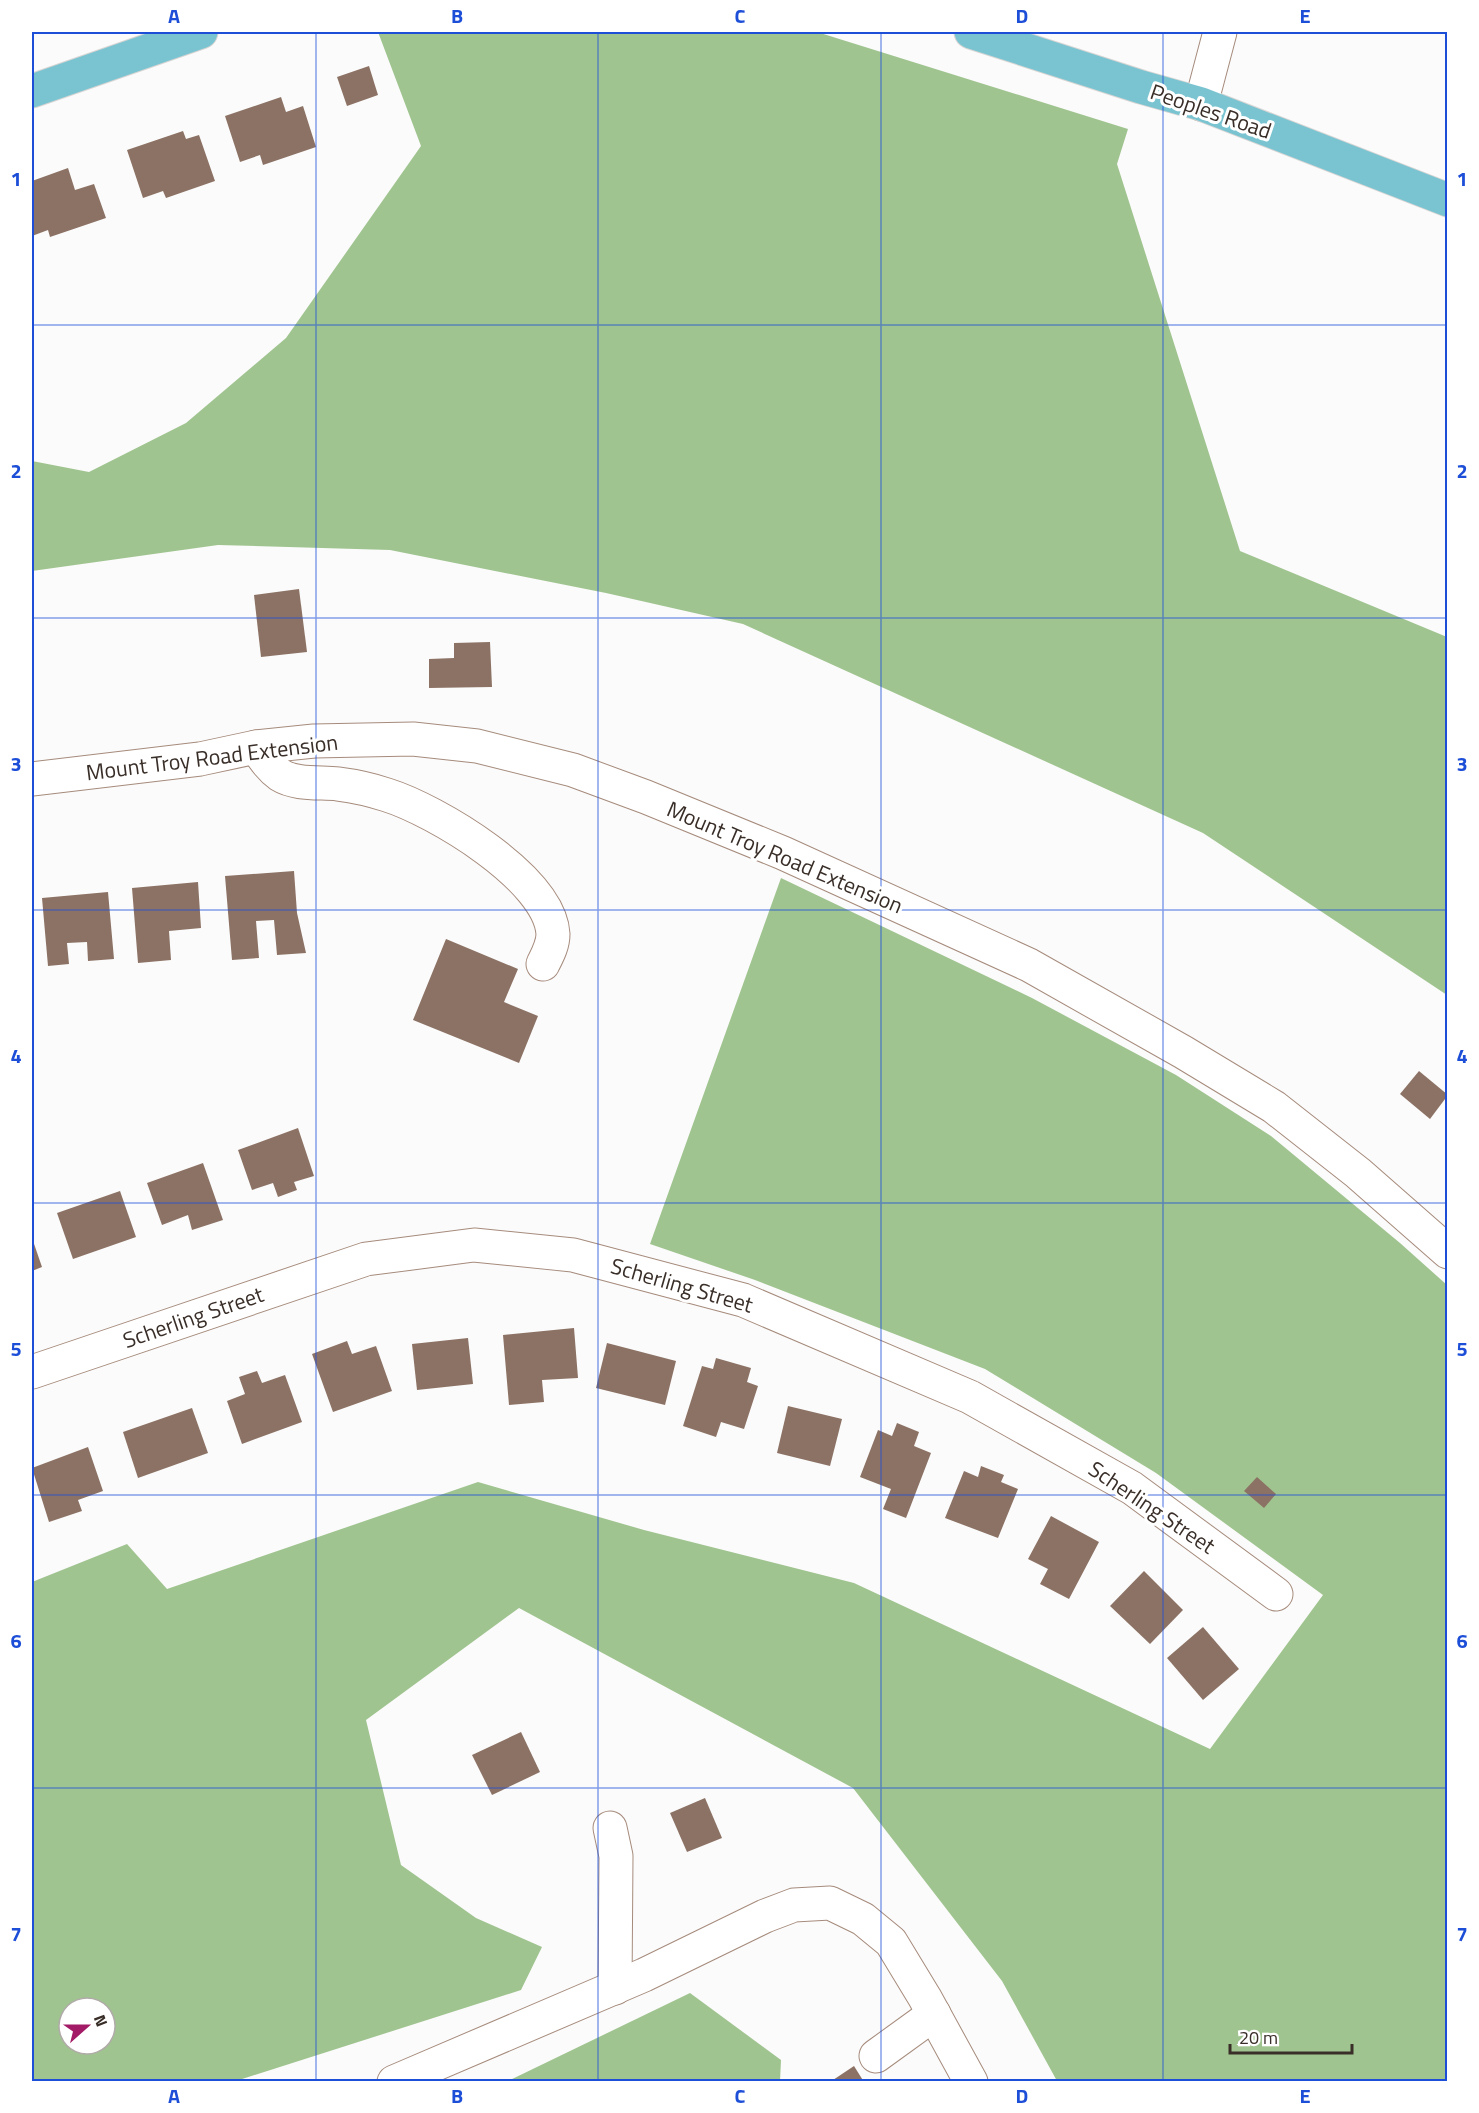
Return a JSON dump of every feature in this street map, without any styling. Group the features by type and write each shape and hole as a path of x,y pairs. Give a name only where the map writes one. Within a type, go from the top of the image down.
{"main road":[{"path":"32,91 201,32"},
{"name":"Peoples Road","path":"971,32 1201,104 1448,200"}],"street":[{"path":"1201,104 1220,32"},
{"name":"Mount Troy Road Extension","path":"32,779 200,759 256,747 314,741 413,739 477,746 573,770 646,797 783,854 1029,966 1183,1052 1274,1107 1358,1173 1448,1252"},
{"path":"256,747 268,764 280,775 293,780 341,784 388,795 439,818 490,850 529,886 546,912 553,931 552,944 543,964"},
{"name":"Scherling Street","path":"32,1372 366,1259 474,1245 573,1255 743,1300 970,1397 1132,1488 1276,1594"},
{"path":"610,1828 615,1856 615,1988"},
{"path":"394,2082 615,1988 765,1916 794,1905 830,1903 863,1919 891,1942 971,2082"},
{"path":"876,2056 934,2014"}],"green space":[{"path":"378,32 817,32 1128,129 1117,164 1240,551 1447,637 1447,995 1203,833 743,624 606,593 390,550 218,545 32,571 32,461 89,472 186,423 286,338 421,146"},
{"path":"781,878 1032,998 1176,1075 1271,1136 1447,1285 1447,2081 1057,2081 1002,1981 853,1788 519,1608 366,1720 401,1865 476,1918 542,1947 521,1990 236,2081 32,2082 32,1582 127,1544 167,1589 478,1482 644,1530 854,1583 1210,1749 1323,1595 1156,1473 985,1369 755,1280 650,1244"},
{"path":"690,1993 781,2060 780,2081 508,2081"}],"building":[{"path":"369,66 378,95 347,106 337,77"},
{"path":"281,97 286,112 303,106 316,147 263,165 260,155 240,162 225,116"},
{"path":"183,131 186,139 199,135 215,181 166,198 163,191 143,198 127,150"},
{"path":"68,168 75,190 94,184 106,218 50,237 48,230 32,236 32,181"},
{"path":"299,589 307,652 261,657 254,595"},
{"path":"490,642 492,687 429,688 429,659 454,658 454,643"},
{"path":"294,871 297,913 306,953 277,955 274,920 256,921 259,958 232,960 225,876"},
{"path":"198,882 201,928 169,931 171,960 138,963 132,888"},
{"path":"108,892 114,959 88,961 87,942 67,943 69,964 48,966 42,898"},
{"path":"446,939 518,969 504,1002 538,1016 519,1063 413,1020"},
{"path":"1419,1071 1448,1095 1430,1119 1400,1094"},
{"path":"298,1128 314,1176 294,1182 297,1190 278,1197 273,1183 252,1190 238,1150"},
{"path":"203,1163 223,1220 192,1230 188,1215 162,1225 147,1183"},
{"path":"120,1191 136,1237 73,1259 57,1213"},
{"path":"32,1238 42,1267 32,1271"},
{"path":"574,1328 578,1378 542,1380 544,1402 509,1405 503,1335"},
{"path":"468,1338 473,1384 417,1390 412,1344"},
{"path":"347,1341 352,1354 376,1346 392,1391 333,1412 312,1354"},
{"path":"607,1343 676,1361 665,1405 596,1388"},
{"path":"716,1358 751,1368 747,1382 758,1386 744,1429 721,1422 716,1437 683,1426 702,1366 713,1369"},
{"path":"257,1371 262,1383 285,1375 302,1422 242,1444 227,1401 245,1394 239,1377"},
{"path":"788,1406 842,1419 830,1466 777,1453"},
{"path":"192,1408 208,1453 138,1478 123,1432"},
{"path":"897,1423 919,1432 914,1446 931,1453 906,1518 883,1509 891,1489 860,1477 878,1430 892,1436"},
{"path":"88,1447 103,1491 78,1500 82,1511 49,1522 32,1468"},
{"path":"981,1466 1004,1475 1001,1482 1018,1489 998,1538 945,1518 964,1471 978,1477"},
{"path":"1257,1477 1276,1494 1264,1508 1244,1491"},
{"path":"1051,1516 1099,1542 1069,1599 1040,1584 1048,1569 1028,1559"},
{"path":"1144,1571 1183,1610 1150,1644 1110,1606"},
{"path":"1203,1627 1239,1669 1203,1700 1167,1658"},
{"path":"521,1732 540,1772 492,1795 472,1755"},
{"path":"705,1798 722,1838 687,1852 670,1813"},
{"path":"854,2066 864,2082 830,2082"}]}
